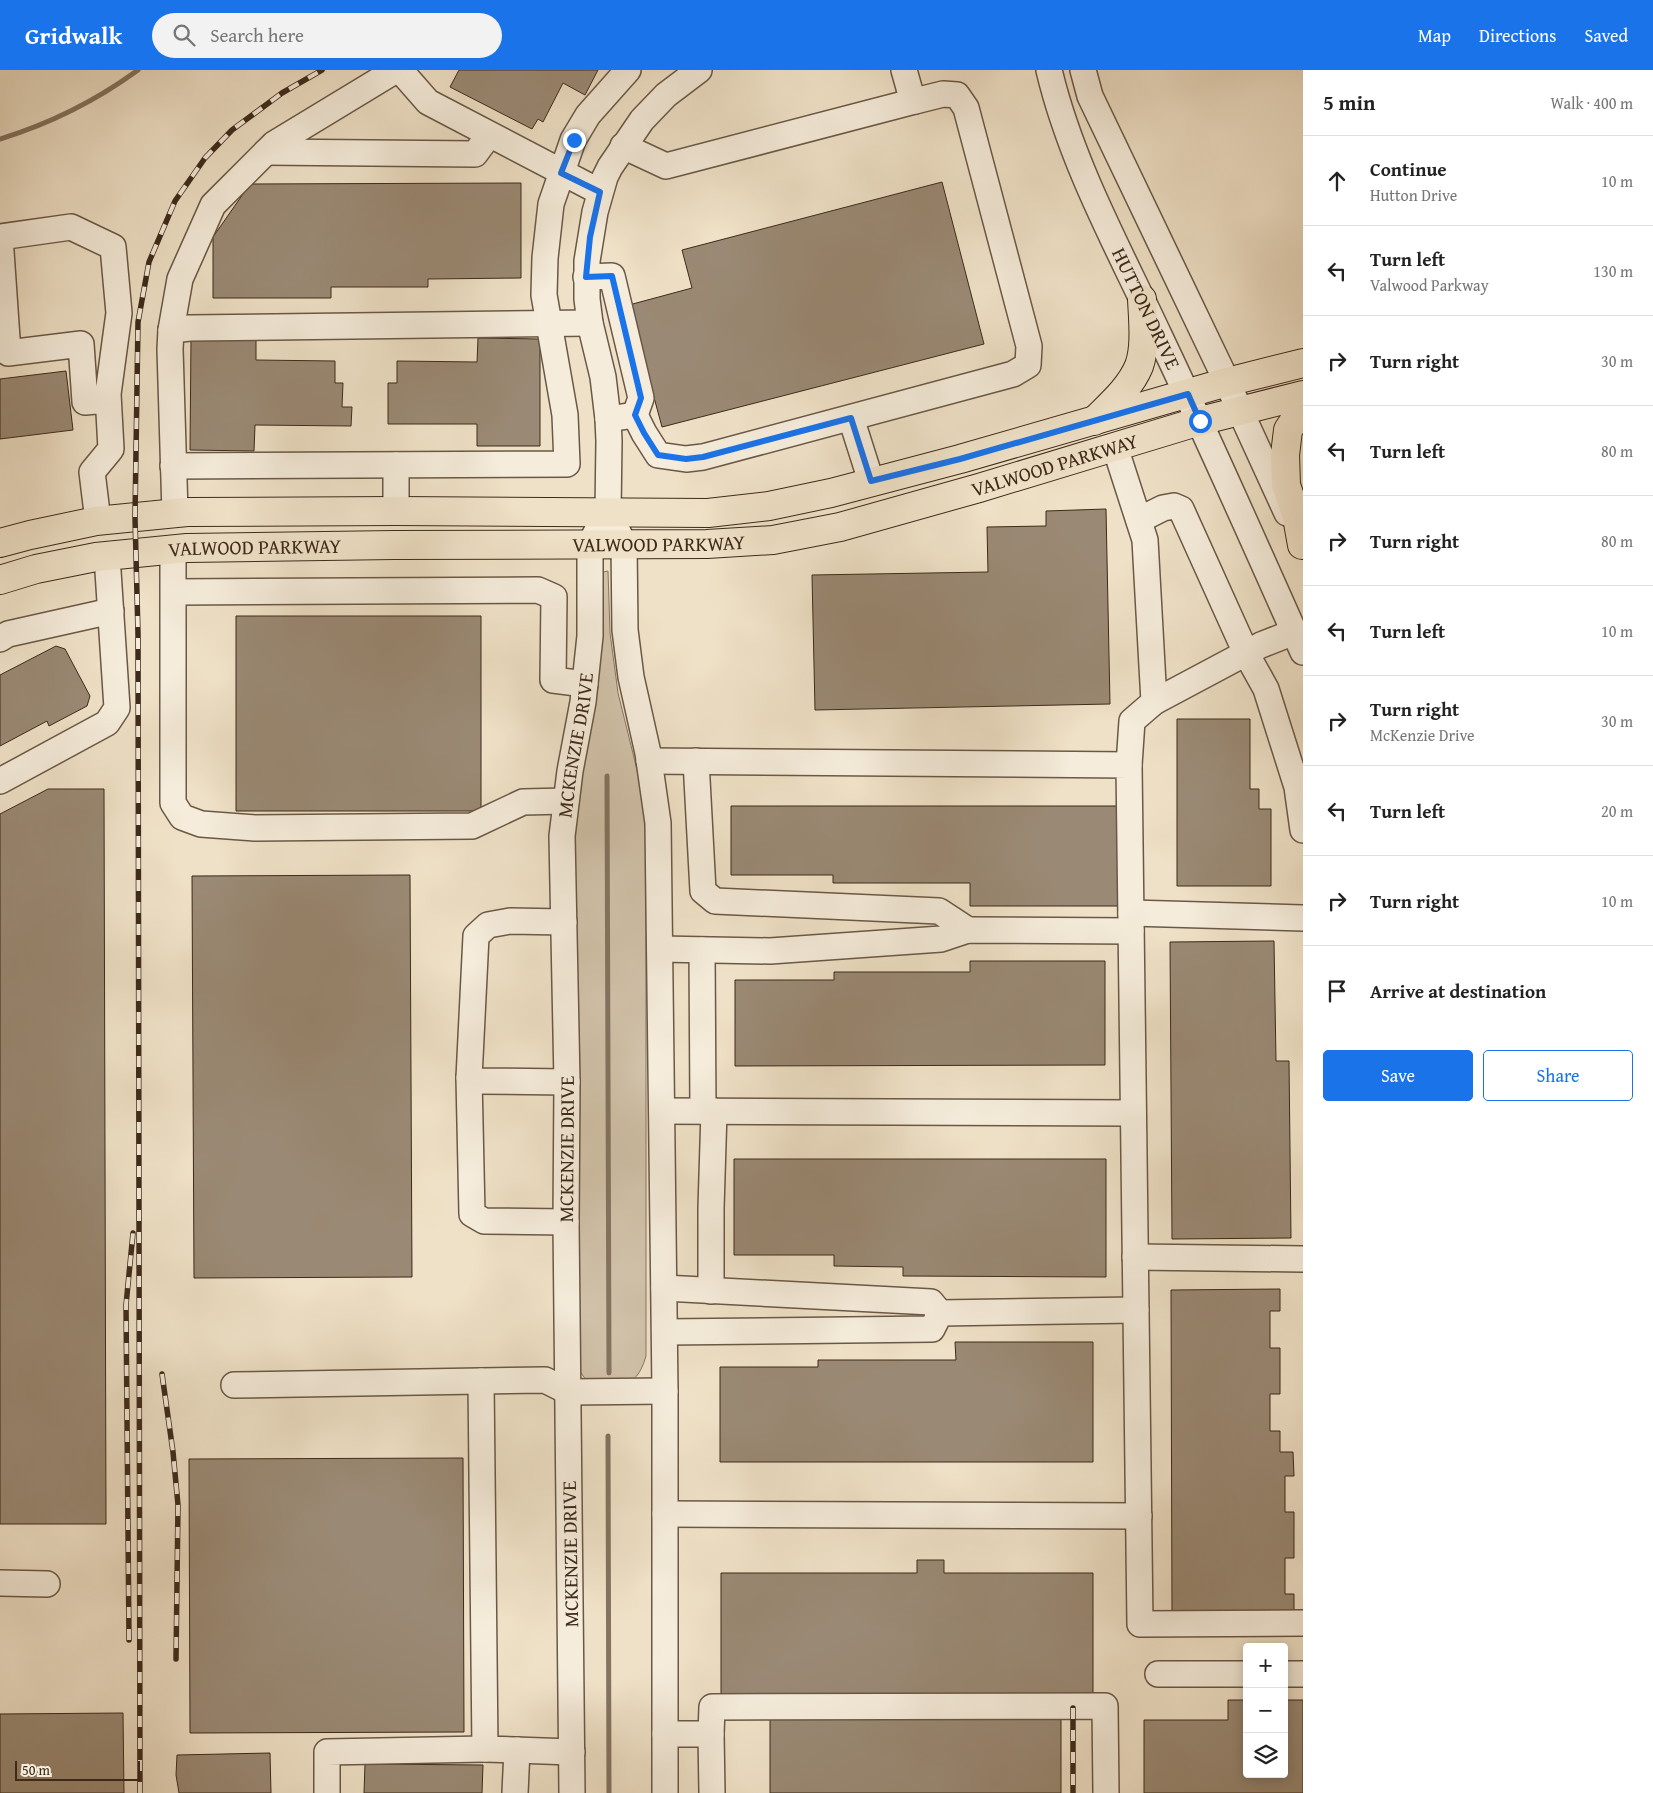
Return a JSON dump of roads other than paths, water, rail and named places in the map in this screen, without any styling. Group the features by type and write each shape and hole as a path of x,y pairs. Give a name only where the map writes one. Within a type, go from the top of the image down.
{"main road":[{"path":"1094,422 1122,392 1139,366 1144,335 1142,299"},
{"name":"VALWOOD PARKWAY","path":"0,543 98,521 175,513 396,511 708,513 761,507 831,493 960,459 1094,422 1227,382 1303,363"},
{"name":"VALWOOD PARKWAY","path":"0,580 36,569 107,556 187,548 394,544 707,544 783,538 840,527 979,488 1200,421 1303,396"},
{"path":"1303,407 1288,430 1285,455 1286,485 1297,517 1303,546"}],"street":[{"path":"175,513 171,330 180,279 213,204 274,144 396,70"},
{"path":"400,70 428,102 600,192"},
{"path":"174,466 567,464 565,415 544,295 545,258 551,204 574,140 588,115 628,70"},
{"name":"MCKENZIE DRIVE","path":"665,1793 665,1332 658,823 649,761 631,677 624,630 624,544 608,512 608,419 603,377 586,299 586,277 590,237 600,192 610,167 642,120 666,95 699,70"},
{"path":"904,70 914,101"},
{"name":"HUTTON DRIVE","path":"1049,70 1056,102 1090,190 1188,394 1299,642"},
{"name":"HUTTON DRIVE","path":"1083,70 1090,96 1303,546"},
{"path":"586,277 612,276 641,398 635,415 658,455 686,459 703,457 1013,374 1028,365 1029,346 966,108 957,95 943,94 914,101 666,166 623,146"},
{"path":"266,152 475,154 489,135"},
{"path":"98,521 92,472 110,450 108,400 119,313 113,247 71,227 0,237 8,353 81,344 85,402 108,400"},
{"path":"171,330 190,328 590,323"},
{"path":"608,419 635,415"},
{"path":"851,418 871,481"},
{"path":"1115,447 1145,540 1154,702"},
{"path":"396,465 396,511"},
{"path":"1139,520 1163,508 1174,506 1181,509 1246,653 1266,689 1297,787 1303,830"},
{"name":"MCKENZIE DRIVE","path":"572,1793 566,1222 567,1082 562,836 570,771 583,702 590,636 590,544 608,512"},
{"path":"174,550 173,803 182,817 201,824 255,828 472,826 523,802 566,801"},
{"path":"0,781 107,723 117,708 107,556"},
{"path":"174,592 538,590 554,597 552,680 585,684"},
{"path":"0,639 8,634 111,611"},
{"path":"1299,642 1246,653 1154,702 1132,721 1128,765 1140,1624 1303,1623"},
{"path":"649,761 1128,765"},
{"path":"696,761 703,891 715,901 939,911 968,930"},
{"path":"660,949 770,951 941,939 968,930 1131,922 1303,918"},
{"path":"564,922 510,921 488,925 476,936 469,1078 472,1214 484,1221 566,1222"},
{"path":"702,950 712,1291"},
{"path":"469,1078 479,1080 567,1082"},
{"path":"662,1111 1133,1113"},
{"path":"1135,1257 1303,1259"},
{"path":"664,1288 931,1302 940,1313"},
{"path":"940,1313 1136,1310"},
{"path":"665,1332 932,1329 940,1313"},
{"path":"234,1385 545,1380 569,1392 665,1391"},
{"path":"481,1381 485,1749"},
{"path":"665,1514 1139,1516"},
{"path":"0,1583 47,1584"},
{"path":"1158,1674 1243,1674"},
{"path":"1288,1674 1303,1674"},
{"path":"712,1793 712,1707 1105,1706 1106,1793"},
{"path":"665,1734 711,1734"},
{"path":"327,1793 327,1752 485,1749 572,1752"},
{"path":"516,1793 517,1750"}],"waterway":[{"path":"0,139 72,110 138,70"},
{"path":"607,776 609,1373"},
{"path":"608,1436 609,1793"}],"railway":[{"path":"140,1793 138,634 135,517 138,322 149,262 175,201 205,158 232,130 282,93 322,70"},
{"path":"129,1640 126,1305 133,1233"},
{"path":"162,1374 178,1505 176,1659"},
{"path":"1073,1708 1073,1793"}]}
